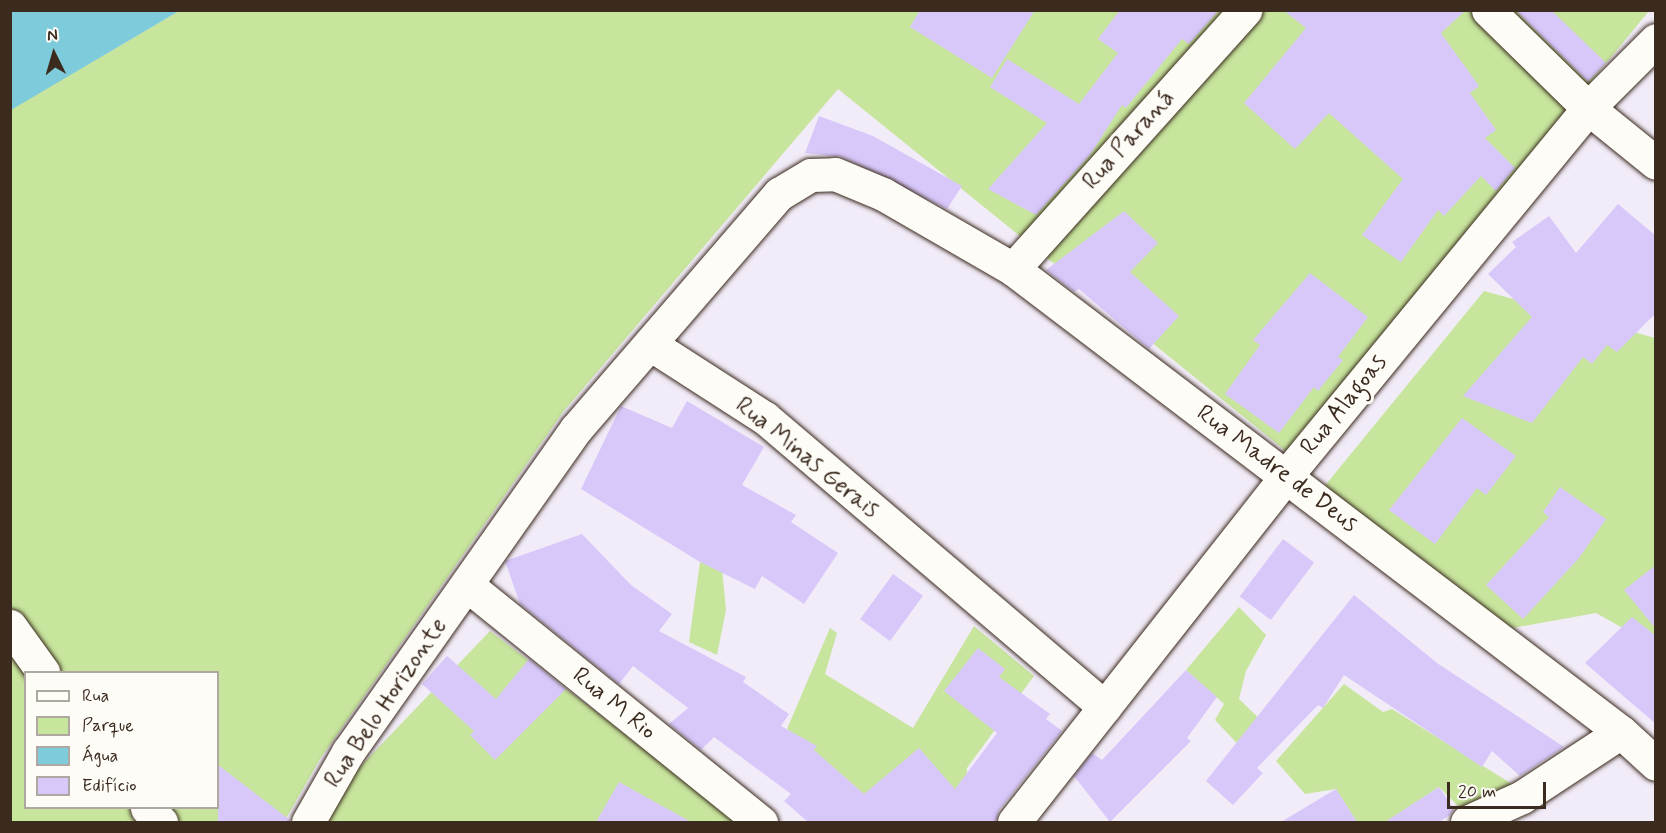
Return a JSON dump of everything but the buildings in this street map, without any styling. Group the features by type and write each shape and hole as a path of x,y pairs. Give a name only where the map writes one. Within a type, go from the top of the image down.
{"street":[{"name":"Rua Paraná","path":"1013,269 1245,10"},
{"path":"1488,10 1588,108 1656,163"},
{"name":"Rua Alagoas","path":"1014,822 1286,476 1588,108 1656,40"},
{"name":"Rua Madre de Deus","path":"650,344 689,293 797,181 835,174 884,194 1013,269 1621,732 1656,764"},
{"path":"467,585 576,429 650,344"},
{"name":"Rua Minas Gerais","path":"650,344 765,418 1105,706"},
{"name":"Rua Belo Horizonte","path":"308,822 348,752 467,585"},
{"name":"Rua M Rio","path":"467,585 761,822"},
{"path":"10,626 42,671"},
{"path":"1467,822 1522,797 1621,732"},
{"path":"149,809 161,822"}],"green space":[{"path":"179,11 1649,11 1287,452 838,89 563,412 320,759 284,822 11,822 10,110"},
{"path":"1484,291 1655,338 1655,646 1596,613 1507,629 1323,488"},
{"path":"700,562 722,569 726,610 717,655 689,642"},
{"path":"1239,607 1266,635 1246,671 1239,699 1269,728 1247,754 1215,720 1224,704 1186,670"},
{"path":"974,626 1034,676 967,768 968,822 854,822 855,786 787,729 830,628 837,633 825,674 913,728"},
{"path":"490,631 741,822 307,822"},
{"path":"1344,684 1383,712 1392,709 1515,786 1465,813 1439,787 1386,822 1357,822 1336,789 1305,794 1276,761"}],"water":[{"path":"11,10 179,10 179,11 11,110"}]}
